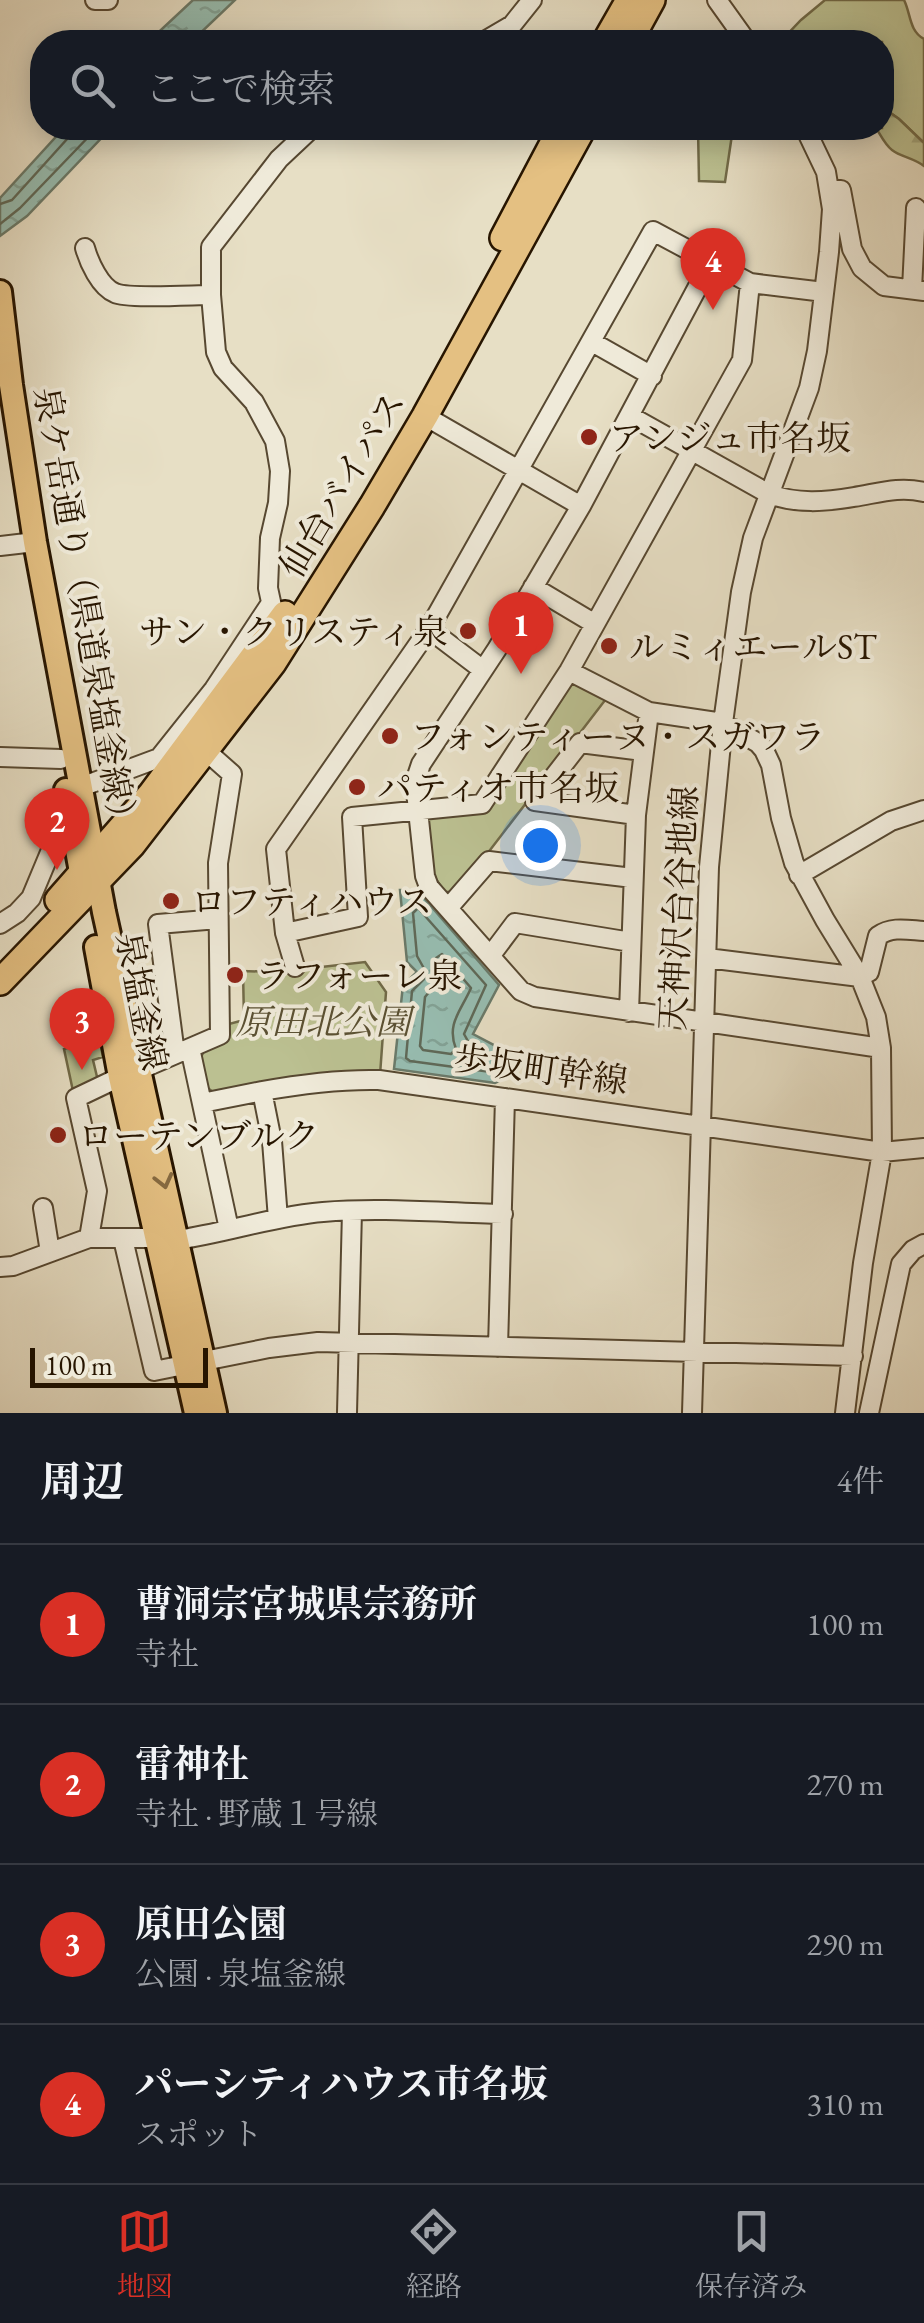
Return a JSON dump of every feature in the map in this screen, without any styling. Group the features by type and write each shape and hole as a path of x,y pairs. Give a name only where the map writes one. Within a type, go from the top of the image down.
{"highway":[{"path":"613,30 629,0"},
{"path":"635,30 652,0"},
{"name":"仙台バイパス","path":"0,982 90,877 277,611 328,548 414,403 554,140"},
{"name":"仙台バイパス","path":"0,960 50,910 145,830 272,663 425,416 575,140"}],"main road":[{"name":"泉ケ岳通り（県道泉塩釜線）","path":"0,292 11,386 19,544 75,797"},
{"path":"0,423 61,759 75,797 194,1363 196,1413"},
{"path":"194,1363 215,1413"}],"street":[{"path":"95,0 108,0"},
{"path":"503,30 532,0"},
{"path":"717,0 738,30"},
{"path":"0,924 31,898 75,797 159,758 277,611 268,588 270,538 280,472 275,441 254,402 223,368 216,352 211,248 279,159 299,140"},
{"name":"天神沢台谷地線","path":"692,1413 709,867 741,592 753,538 809,388 818,352 832,209 826,172 811,140"},
{"path":"829,190 841,190 852,250 862,268 884,286 918,290 916,208"},
{"path":"295,967 285,933 276,849 429,630 653,231 750,283 824,292"},
{"path":"84,248 89,262 115,294 211,295"},
{"path":"712,262 582,506 422,764 414,782 425,876 521,991 535,998 881,1048"},
{"path":"285,933 358,917 352,817 482,804 569,671 742,360 750,283"},
{"path":"592,342 652,376"},
{"path":"425,416 582,506"},
{"path":"630,416 780,498 810,502 900,489 924,492"},
{"path":"533,587 595,624"},
{"path":"429,630 483,670"},
{"path":"569,671 649,712 723,723 750,737 764,750 771,765 786,840 799,875 860,977 876,1017 881,1048 882,1152 846,1413"},
{"path":"629,1012 636,815 649,712"},
{"path":"636,815 535,801 580,743 643,751"},
{"path":"90,1238 96,1191 76,1098 220,1034 218,863 232,774 206,751"},
{"path":"0,758 61,759"},
{"path":"799,875 891,821 924,810"},
{"path":"449,907 489,860 632,878"},
{"path":"218,919 158,924 182,1051 202,1103 229,1229"},
{"path":"490,955 515,923 631,942"},
{"path":"707,958 860,977 869,972 878,936 892,929 924,931"},
{"name":"歩坂町幹線","path":"202,1103 316,1083 379,1080 882,1152 924,1148"},
{"path":"262,1092 272,1141 278,1218"},
{"path":"498,1347 505,1098"},
{"path":"43,1208 50,1252"},
{"path":"347,1413 352,1210"},
{"path":"0,1267 13,1266 90,1238 167,1239 320,1212 504,1214"},
{"path":"123,1239 154,1371 292,1345 349,1342 853,1356"},
{"path":"869,1413 901,1264 924,1244"}],"green space":[{"path":"825,0 904,0 913,27 924,39 924,143 894,115 894,30 791,30"},
{"path":"894,115 924,143 924,166 889,148 885,142 894,140"},
{"path":"698,140 731,140 725,182 699,181"},
{"path":"576,682 606,699 487,854 454,892 445,892 433,875 426,823 431,816 483,809 569,683"},
{"name":"原田北公園","path":"365,962 386,992 380,1075 217,1095 205,1086 199,1061 206,1047 225,1025 244,1020 243,971 277,972"},
{"path":"99,1037 103,1057 93,1060 98,1081 73,1091 64,1049"}],"water":[{"path":"193,0 235,0 204,30 161,30"},
{"path":"53,140 100,140 27,216 0,236 0,198"},
{"path":"400,890 417,890 499,985 473,1034 511,1054 501,1080 495,1083 394,1069 403,985 417,972 407,962"}],"place":[{"name":"パーシティハウス市名坂","path":"713,310"},
{"name":"アンジュ市名坂","path":"589,437"},
{"name":"サン・クリスティ泉","path":"468,631"},
{"name":"ルミィエールST","path":"609,646"},
{"name":"曹洞宗宮城県宗務所","path":"521,674"},
{"name":"フォンティーヌ・スガワラ","path":"390,736"},
{"name":"パティオ市名坂","path":"357,787"},
{"name":"雷神社","path":"57,870"},
{"name":"ロフティハウス","path":"171,901"},
{"name":"ラフォーレ泉","path":"235,975"},
{"name":"原田公園","path":"82,1070"},
{"name":"ローテンブルク","path":"58,1135"}]}
